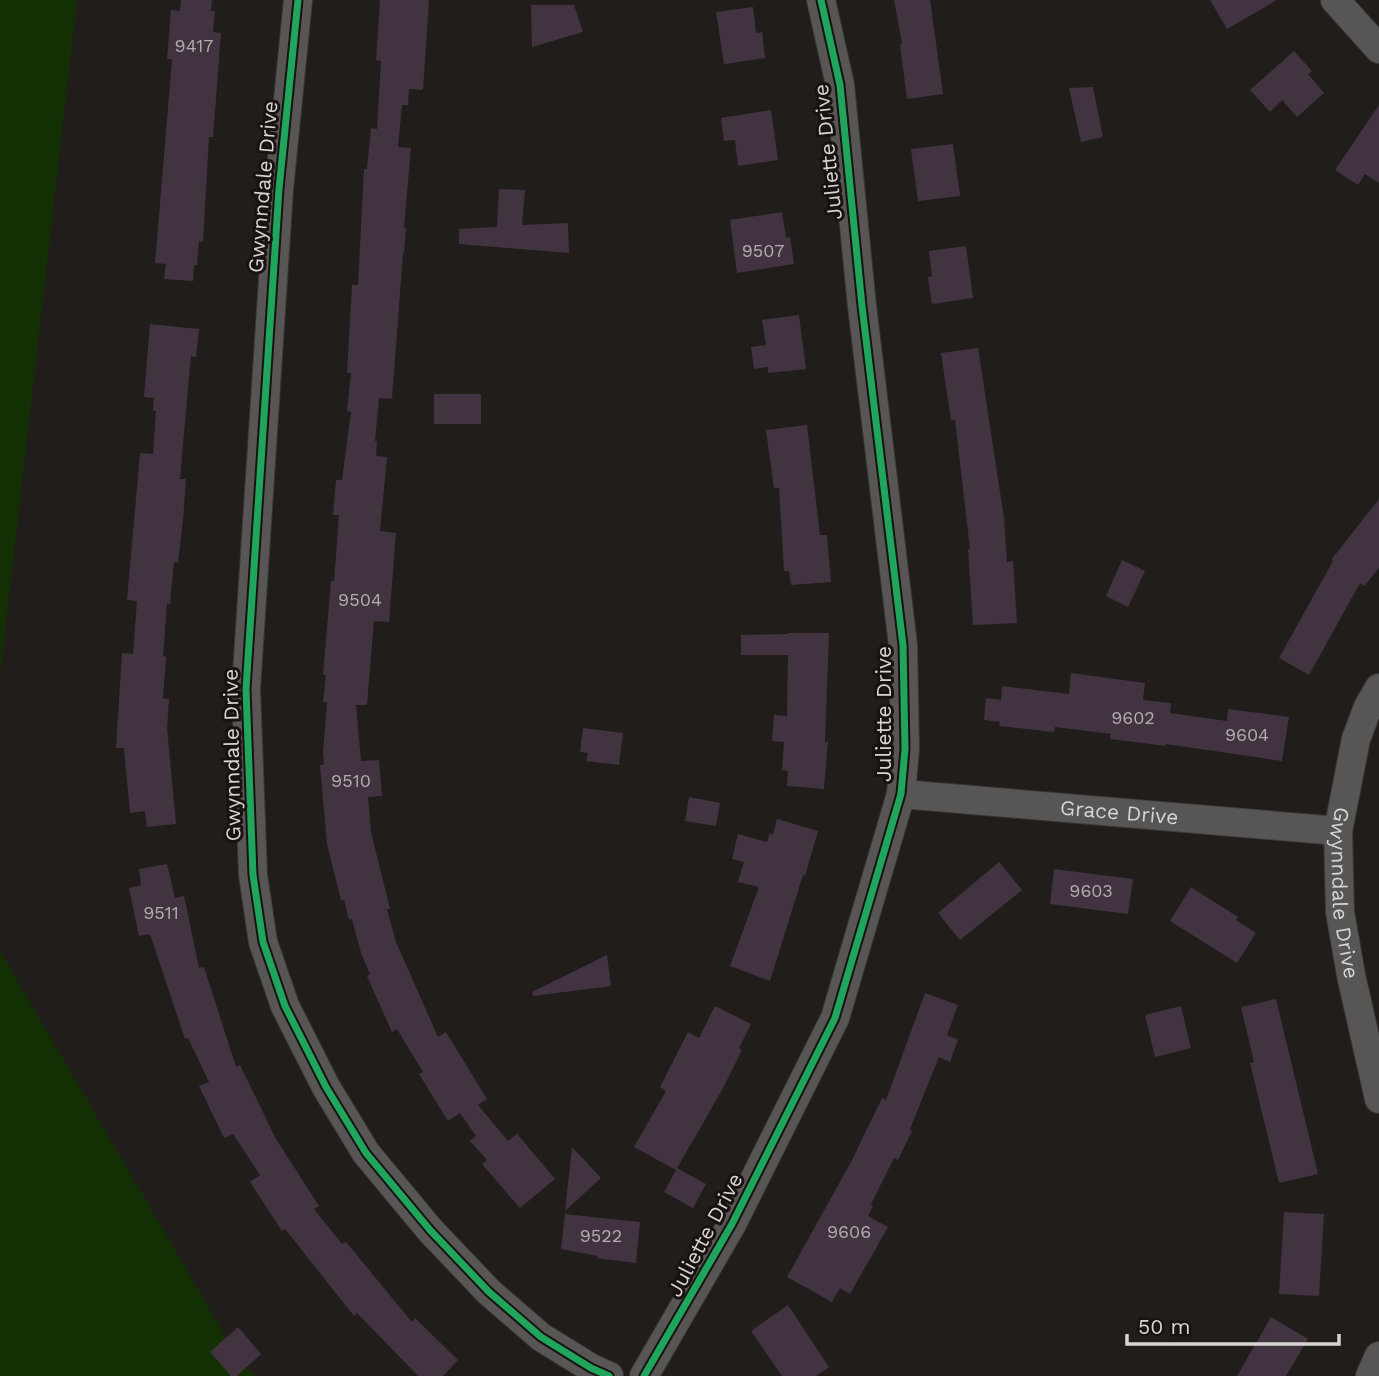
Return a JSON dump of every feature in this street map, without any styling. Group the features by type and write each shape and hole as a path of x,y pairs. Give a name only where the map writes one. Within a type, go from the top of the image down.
{"street":[{"name":"Gwynndale Drive","path":"298,0 278,202 246,689 253,875 263,942 285,1006 326,1087 366,1153 430,1230 489,1292 541,1337 609,1376"},
{"name":"Juliette Drive","path":"645,1376 732,1224 835,1018 901,794 905,749 903,645 862,306 840,85 821,0"},
{"path":"1335,0 1379,49"},
{"name":"Gwynndale Drive","path":"1379,688 1368,707 1356,740 1338,831 1340,912 1379,1099"},
{"name":"Grace Drive","path":"901,794 1338,831"},
{"path":"1370,1376 1379,1356"}],"green space":[{"path":"0,0 77,0 0,675"},
{"path":"0,951 241,1363 256,1376 0,1376"}],"building":[{"path":"181,0 212,0 211,11 215,11 213,32 221,33 213,137 209,137 203,242 199,241 193,281 164,279 166,264 155,263 172,59 167,59 171,10 180,11"},
{"path":"380,0 429,0 423,90 409,89 408,105 402,105 398,147 411,148 406,228 392,399 379,398 375,441 376,456 387,457 380,531 396,533 389,622 374,621 367,705 356,705 361,761 379,760 382,796 368,797 371,832 390,909 387,909 396,942 438,1037 446,1032 487,1099 478,1105 508,1141 517,1134 555,1179 520,1208 482,1164 487,1160 470,1141 476,1136 460,1113 448,1121 419,1074 423,1072 397,1029 392,1032 367,976 370,974 352,919 349,920 344,900 341,900 327,844 320,765 324,765 327,702 323,702 326,675 323,675 339,515 333,515 336,480 342,480 351,412 347,411 351,373 347,373 352,285 358,285 364,169 367,169 371,128 377,129 381,61 376,60"},
{"path":"894,0 930,0 943,94 907,99 902,44"},
{"path":"1210,0 1277,0 1227,29"},
{"path":"531,5 574,5 583,32 532,47"},
{"path":"753,7 756,33 762,32 765,58 724,64 716,12"},
{"path":"1294,51 1312,71 1308,74 1324,93 1297,117 1282,100 1270,112 1250,90"},
{"path":"1093,87 1103,137 1081,142 1069,88"},
{"path":"1379,105 1379,183 1365,174 1358,185 1335,170"},
{"path":"771,110 778,160 738,166 735,140 724,141 721,118"},
{"path":"953,144 960,196 918,201 911,149"},
{"path":"499,189 525,190 522,225 568,223 569,253 459,244 459,229 497,227"},
{"path":"782,212 786,238 790,237 794,264 737,273 730,220"},
{"path":"966,246 973,298 932,304 928,277 932,276 929,251"},
{"path":"799,315 806,369 768,373 768,367 754,369 751,347 766,345 762,320"},
{"path":"150,324 199,329 196,357 191,356 180,479 186,479 183,520 178,563 174,562 170,604 167,603 163,656 166,657 163,698 169,699 167,728 176,824 147,827 145,811 130,813 124,748 116,748 122,653 133,654 137,601 127,600 140,453 153,454 156,411 153,411 154,398 144,397"},
{"path":"978,348 1004,518 1007,562 1013,561 1017,623 973,625 970,549 955,420 951,420 941,353"},
{"path":"434,394 481,394 481,424 434,424"},
{"path":"807,425 820,535 827,535 831,582 791,585 789,571 784,571 779,488 774,488 766,430"},
{"path":"1379,499 1379,568 1364,586 1360,583 1309,675 1279,658 1333,561 1331,560"},
{"path":"1122,560 1145,571 1128,607 1106,596"},
{"path":"829,633 825,742 828,742 824,789 787,786 788,771 782,770 784,742 772,741 774,715 787,716 788,655 741,655 741,635"},
{"path":"1071,673 1145,683 1143,700 1171,703 1170,713 1227,721 1228,709 1289,717 1282,761 1166,744 1110,739 1111,734 1055,727 1054,732 999,726 1000,722 984,720 986,698 1001,700 1002,686 1069,694"},
{"path":"583,728 623,733 619,765 586,761 588,753 580,752"},
{"path":"689,797 720,803 716,826 685,821"},
{"path":"777,819 818,831 770,981 730,966 759,887 738,882 744,862 732,859 738,834 767,842 770,833 773,835"},
{"path":"999,862 1022,890 960,940 938,913"},
{"path":"167,864 175,898 184,896 199,968 204,967 236,1067 240,1065 276,1139 319,1206 314,1209 342,1244 346,1242 412,1322 415,1318 458,1360 443,1376 418,1376 357,1313 354,1316 285,1229 282,1231 250,1182 260,1175 233,1134 224,1138 199,1086 209,1082 188,1038 185,1039 150,934 139,936 129,888 141,885 139,869"},
{"path":"1054,869 1133,879 1128,914 1050,904"},
{"path":"1191,887 1238,917 1236,920 1256,933 1237,963 1170,921"},
{"path":"607,955 611,986 533,996 532,992"},
{"path":"925,993 958,1005 947,1035 958,1040 950,1062 939,1057 910,1129 912,1131 898,1160 894,1158 871,1204 873,1206 868,1216 888,1227 850,1294 840,1288 832,1302 787,1277 851,1162 882,1098 886,1100"},
{"path":"1276,999 1318,1174 1279,1183 1250,1063 1254,1062 1241,1007"},
{"path":"715,1006 751,1024 739,1048 742,1050 722,1090 676,1170 634,1147 666,1091 660,1087 688,1032 699,1038"},
{"path":"1181,1006 1191,1048 1155,1057 1145,1015"},
{"path":"572,1147 601,1178 565,1211"},
{"path":"677,1168 706,1184 693,1208 664,1192"},
{"path":"1284,1212 1324,1214 1319,1296 1279,1294"},
{"path":"565,1214 640,1222 636,1263 597,1258 598,1256 561,1249"},
{"path":"788,1305 829,1367 816,1376 782,1376 751,1331"},
{"path":"1271,1317 1308,1339 1286,1376 1237,1376"},
{"path":"238,1327 261,1354 237,1376 231,1376 210,1352"}],"cycle path":[{"path":"298,0 279,189 246,689 253,875 263,942 285,1006 326,1087 366,1153 430,1230 489,1292 541,1337 609,1376"},
{"path":"644,1376 732,1224 835,1018 901,794 905,749 903,645 862,306 840,85 821,0"}]}
